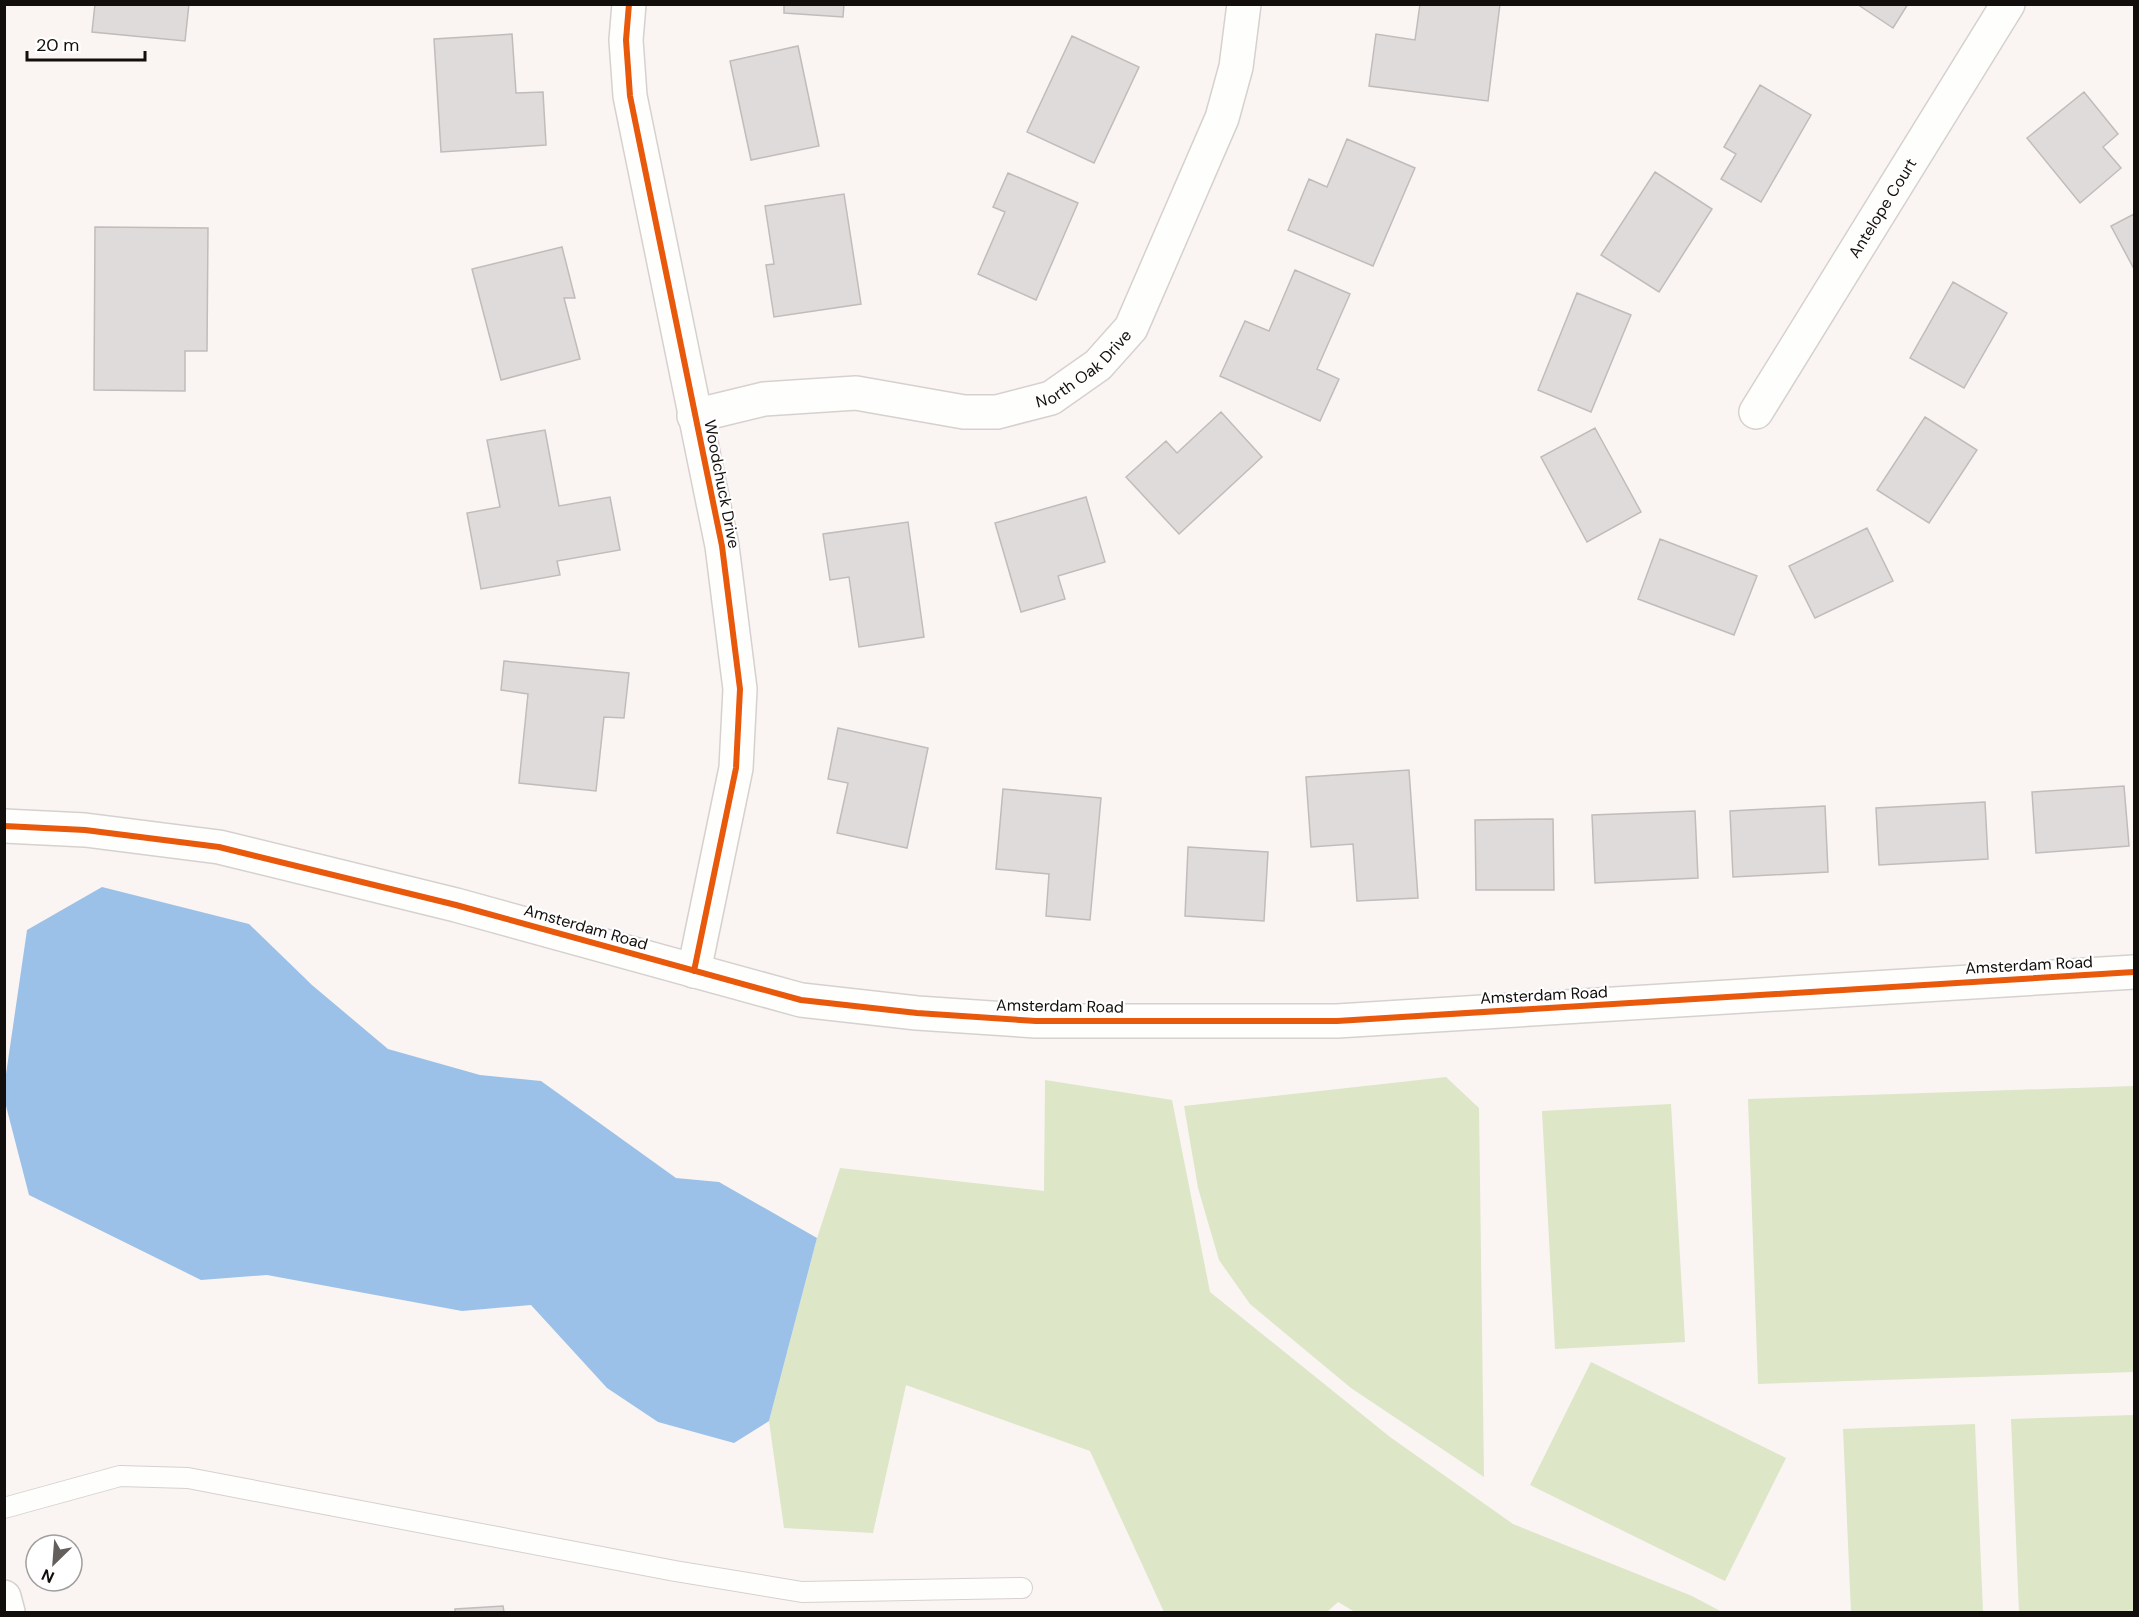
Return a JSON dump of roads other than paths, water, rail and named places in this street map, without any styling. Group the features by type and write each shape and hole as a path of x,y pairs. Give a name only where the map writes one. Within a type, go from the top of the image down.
{"street":[{"name":"Woodchuck Drive","path":"629,4 626,40 630,96 722,546 740,689 736,768 694,971"},
{"name":"North Oak Drive","path":"694,416 764,399 856,393 964,412 997,412 1051,398 1098,365 1131,328 1222,118 1236,67 1244,4"},
{"name":"Antelope Court","path":"1756,411 2008,4"},
{"name":"Amsterdam Road","path":"4,826 85,830 219,847 456,905 801,1000 917,1014 1036,1021 1337,1021 2134,972"},
{"path":"4,1598 8,1612"}],"lane":[{"path":"4,1508 120,1476 188,1478 675,1571 802,1592 1022,1588"}],"water":[{"path":"102,887 249,924 312,985 388,1049 480,1075 541,1081 676,1178 719,1182 817,1238 769,1421 734,1443 658,1422 607,1388 531,1305 462,1311 267,1275 201,1280 29,1195 5,1102 5,1081 27,930"}]}
